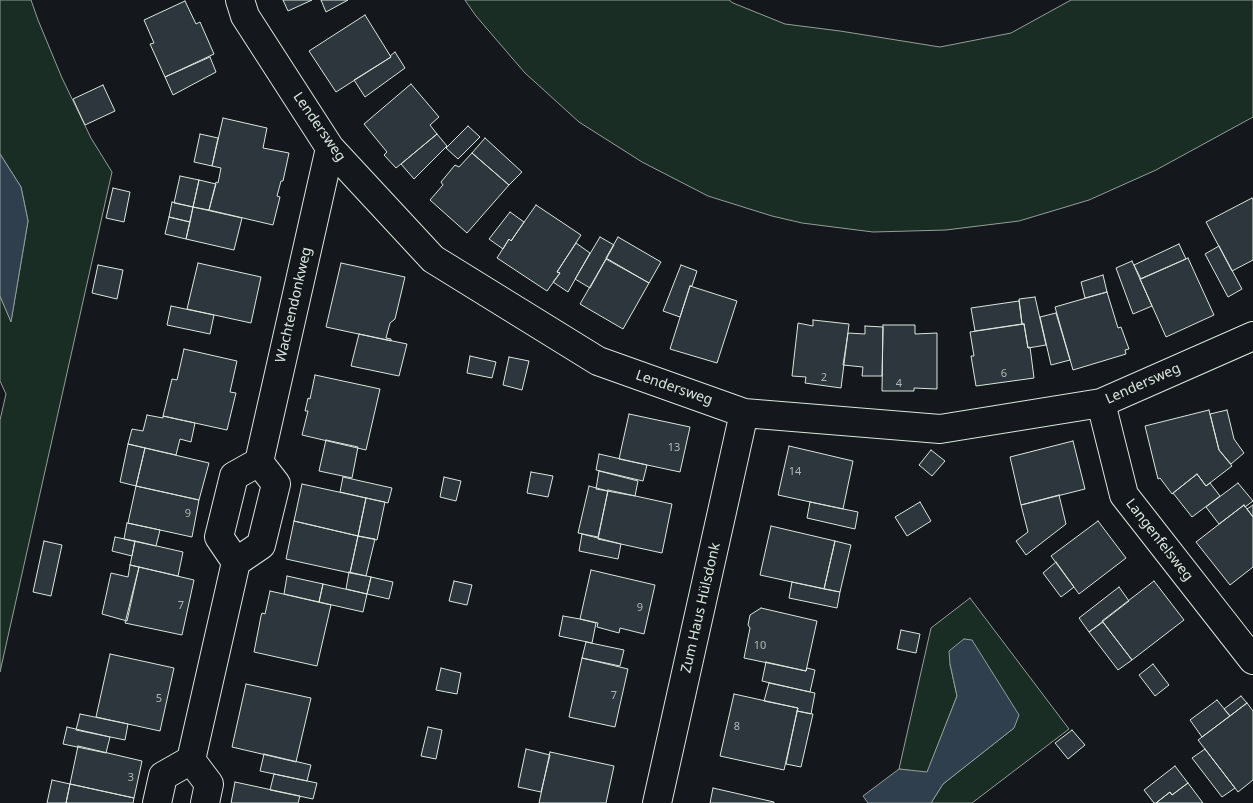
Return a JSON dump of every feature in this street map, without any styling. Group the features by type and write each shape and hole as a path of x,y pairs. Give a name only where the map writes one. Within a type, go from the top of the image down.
{"street":[{"name":"Lendersweg","path":"240,0 245,16 330,148 434,259 598,361 744,413 940,429 1100,402 1253,336"},
{"name":"Wachtendonkweg","path":"259,462 330,148"},
{"name":"Langenfelsweg","path":"1100,402 1124,495 1253,660"},
{"name":"Zum Haus Hülsdonk","path":"657,803 744,413"},
{"path":"157,803 163,776 191,760 236,562 261,545 276,484 259,462 234,476 219,537 236,562"},
{"path":"191,760 210,784 205,803"}],"green space":[{"path":"0,0 31,0 62,78 91,138 112,172 0,672 0,420 6,394 0,381 0,296 11,321 28,221 21,187 0,154"},
{"path":"465,0 729,0 785,24 940,47 1011,33 1071,0 1253,0 1253,117 1156,170 1089,200 1019,221 946,230 873,232 802,223 772,216 708,196 642,162 579,122 525,73 476,16"},
{"path":"970,598 1069,729 972,803 931,803 943,784 1014,728 950,664 957,696 927,773 899,769 931,628"}],"water":[{"path":"0,154 21,187 28,221 11,322 0,296"},
{"path":"964,639 972,640 1019,715 1014,728 943,784 931,803 868,803 863,796 899,769 927,772 957,696 949,651"}],"building":[{"path":"283,0 312,0 288,11"},
{"path":"321,0 348,0 326,12"},
{"path":"185,1 196,24 200,22 214,54 165,77 150,44 154,43 144,20"},
{"path":"365,15 391,57 336,92 309,51"},
{"path":"395,52 405,68 365,97 354,80 391,57"},
{"path":"210,57 216,72 173,95 165,77"},
{"path":"411,84 439,117 430,125 437,134 396,168 384,155 387,152 364,124"},
{"path":"103,85 115,111 85,125 73,99"},
{"path":"223,118 267,128 263,148 289,153 283,181 281,181 277,196 280,197 273,225 209,210 221,168 212,166"},
{"path":"468,126 480,137 458,159 446,148"},
{"path":"200,134 218,138 212,166 194,162"},
{"path":"437,134 447,146 414,179 401,164"},
{"path":"485,138 522,172 509,185 472,153"},
{"path":"472,153 509,185 467,233 430,200 443,185 441,182 455,165 459,167"},
{"path":"180,176 199,180 193,207 174,203"},
{"path":"199,180 216,184 209,210 193,207"},
{"path":"113,188 130,192 124,222 106,218"},
{"path":"1252,198 1253,260 1232,271 1206,222"},
{"path":"172,202 193,207 190,222 169,217"},
{"path":"536,205 581,235 557,272 560,273 547,291 497,258 509,239 511,241"},
{"path":"193,207 242,218 234,250 186,239"},
{"path":"510,212 524,222 503,249 489,239"},
{"path":"169,217 190,222 186,239 165,234"},
{"path":"600,237 614,245 590,288 575,279"},
{"path":"618,237 661,262 649,283 606,258"},
{"path":"576,243 590,253 568,292 553,282 560,273 557,272"},
{"path":"1179,244 1186,259 1141,279 1134,265"},
{"path":"1219,246 1242,289 1228,297 1205,254"},
{"path":"1188,258 1214,315 1166,337 1140,279"},
{"path":"606,259 649,283 623,329 580,304"},
{"path":"1132,261 1152,306 1133,314 1116,268"},
{"path":"198,263 261,277 251,323 187,309"},
{"path":"341,263 405,277 395,319 390,323 386,338 391,339 391,341 326,327"},
{"path":"98,265 123,270 117,299 92,293"},
{"path":"681,265 697,271 680,317 663,311"},
{"path":"1103,275 1107,292 1085,298 1081,282"},
{"path":"690,286 737,301 717,363 670,349"},
{"path":"1107,292 1118,328 1121,327 1129,349 1125,350 1126,354 1073,370 1055,307"},
{"path":"1035,297 1046,345 1028,348 1024,324 1022,324 1019,299"},
{"path":"1019,301 1022,324 975,331 971,308"},
{"path":"171,306 214,315 210,334 167,325"},
{"path":"1056,313 1070,360 1051,365 1040,317"},
{"path":"813,320 849,324 841,388 805,383 806,377 792,376 798,323 813,326"},
{"path":"1024,324 1028,348 1030,347 1034,378 976,386 971,356 974,356 970,332"},
{"path":"883,325 915,325 915,334 937,333 937,389 914,388 914,391 882,391"},
{"path":"865,326 883,327 882,376 862,376 863,367 843,365 848,333 865,334"},
{"path":"359,334 407,344 399,376 351,366"},
{"path":"184,349 237,361 230,392 236,393 227,430 163,416 172,379 177,380"},
{"path":"470,356 496,362 492,378 467,373"},
{"path":"509,357 529,361 522,390 503,385"},
{"path":"315,375 380,389 366,450 302,435 308,411 305,411 308,398 310,399"},
{"path":"1209,410 1219,450 1232,466 1206,486 1197,474 1172,494 1160,478 1158,479 1145,426"},
{"path":"1227,410 1234,439 1244,453 1231,464 1219,450 1210,414"},
{"path":"629,414 690,427 680,472 619,459"},
{"path":"147,415 163,418 163,416 195,423 191,442 180,439 176,455 128,444 132,429 143,431"},
{"path":"326,440 358,447 352,478 319,471"},
{"path":"1073,441 1085,489 1021,505 1010,457"},
{"path":"128,444 145,448 136,486 120,482"},
{"path":"789,446 853,461 843,509 778,495"},
{"path":"145,448 209,463 199,500 136,486"},
{"path":"931,450 945,461 932,476 919,465"},
{"path":"599,454 647,465 643,481 596,470"},
{"path":"599,471 638,481 635,496 596,489"},
{"path":"531,472 553,476 548,497 527,493"},
{"path":"1197,474 1206,486 1210,483 1220,496 1192,517 1173,493"},
{"path":"343,477 392,488 388,503 340,492"},
{"path":"444,477 461,481 456,501 440,497"},
{"path":"1238,483 1253,501 1245,507 1244,505 1219,524 1206,507"},
{"path":"302,484 366,498 358,536 294,521"},
{"path":"136,486 199,500 192,537 128,523"},
{"path":"589,486 608,491 598,537 578,533"},
{"path":"608,490 672,504 662,553 598,539"},
{"path":"1059,495 1066,524 1026,555 1016,541 1028,532 1021,505"},
{"path":"366,498 385,502 377,540 358,536"},
{"path":"810,502 858,512 855,529 807,518"},
{"path":"920,502 931,521 907,536 895,517"},
{"path":"1244,505 1253,517 1253,567 1230,585 1196,542"},
{"path":"1253,505 1253,517 1247,509"},
{"path":"294,521 358,536 350,573 286,559"},
{"path":"1098,521 1126,558 1079,594 1051,556"},
{"path":"127,523 160,530 156,546 124,539"},
{"path":"771,526 835,541 824,589 760,575"},
{"path":"582,534 621,544 618,559 579,551"},
{"path":"358,536 375,539 366,576 350,573"},
{"path":"115,537 135,541 132,556 112,551"},
{"path":"44,541 62,545 51,596 33,592"},
{"path":"135,541 183,552 178,576 130,565"},
{"path":"835,541 851,545 840,592 824,589"},
{"path":"1056,562 1074,587 1061,597 1043,573"},
{"path":"130,565 139,567 127,621 102,614 111,573 128,577"},
{"path":"139,567 194,580 182,635 125,623"},
{"path":"591,570 655,585 644,634 620,628 619,633 597,627 598,623 580,619"},
{"path":"349,572 371,577 367,594 346,589"},
{"path":"287,576 323,584 319,602 284,594"},
{"path":"371,577 393,582 389,599 367,594"},
{"path":"454,581 472,585 467,605 449,601"},
{"path":"1154,581 1184,620 1132,660 1102,621"},
{"path":"792,582 840,592 837,608 789,598"},
{"path":"323,584 367,594 363,612 319,602"},
{"path":"1119,587 1129,601 1089,632 1079,618"},
{"path":"270,591 331,605 317,666 254,652 261,616 262,613 265,614"},
{"path":"761,608 817,621 806,671 744,658 750,628 748,625 750,615"},
{"path":"563,616 596,623 592,643 559,636"},
{"path":"1103,622 1132,660 1118,670 1089,632"},
{"path":"901,630 920,634 916,653 897,649"},
{"path":"586,642 624,650 620,666 582,658"},
{"path":"110,654 174,668 160,731 96,717"},
{"path":"582,658 628,669 615,727 569,717"},
{"path":"766,662 806,671 807,668 815,670 810,692 762,681"},
{"path":"1153,664 1169,685 1155,696 1139,675"},
{"path":"441,668 461,673 457,694 436,690"},
{"path":"769,683 815,693 811,714 797,711 798,708 764,701"},
{"path":"246,684 311,698 296,762 232,747"},
{"path":"734,694 798,708 784,770 720,756"},
{"path":"1241,696 1247,703 1230,716 1224,709"},
{"path":"1217,700 1230,716 1202,737 1190,720"},
{"path":"1247,703 1253,711 1253,780 1238,792 1198,740"},
{"path":"797,711 813,714 801,767 786,764"},
{"path":"80,714 128,724 125,740 76,730"},
{"path":"67,727 110,737 106,753 63,744"},
{"path":"428,727 442,730 436,759 421,756"},
{"path":"1072,730 1085,745 1068,759 1055,743"},
{"path":"78,746 142,761 134,798 70,784"},
{"path":"526,749 550,755 541,792 518,787"},
{"path":"1205,749 1235,788 1222,797 1192,758"},
{"path":"550,752 614,766 606,803 539,803"},
{"path":"264,754 311,765 307,781 260,771"},
{"path":"1175,766 1188,783 1172,795 1170,792 1154,803 1144,790"},
{"path":"274,774 317,783 313,799 270,790"},
{"path":"52,780 70,784 66,803 47,803"},
{"path":"235,782 300,796 298,803 231,803"},
{"path":"1188,783 1203,803 1156,803 1170,792 1172,795"},
{"path":"70,784 134,798 133,803 66,803"},
{"path":"713,788 774,802 774,803 710,803"}]}
